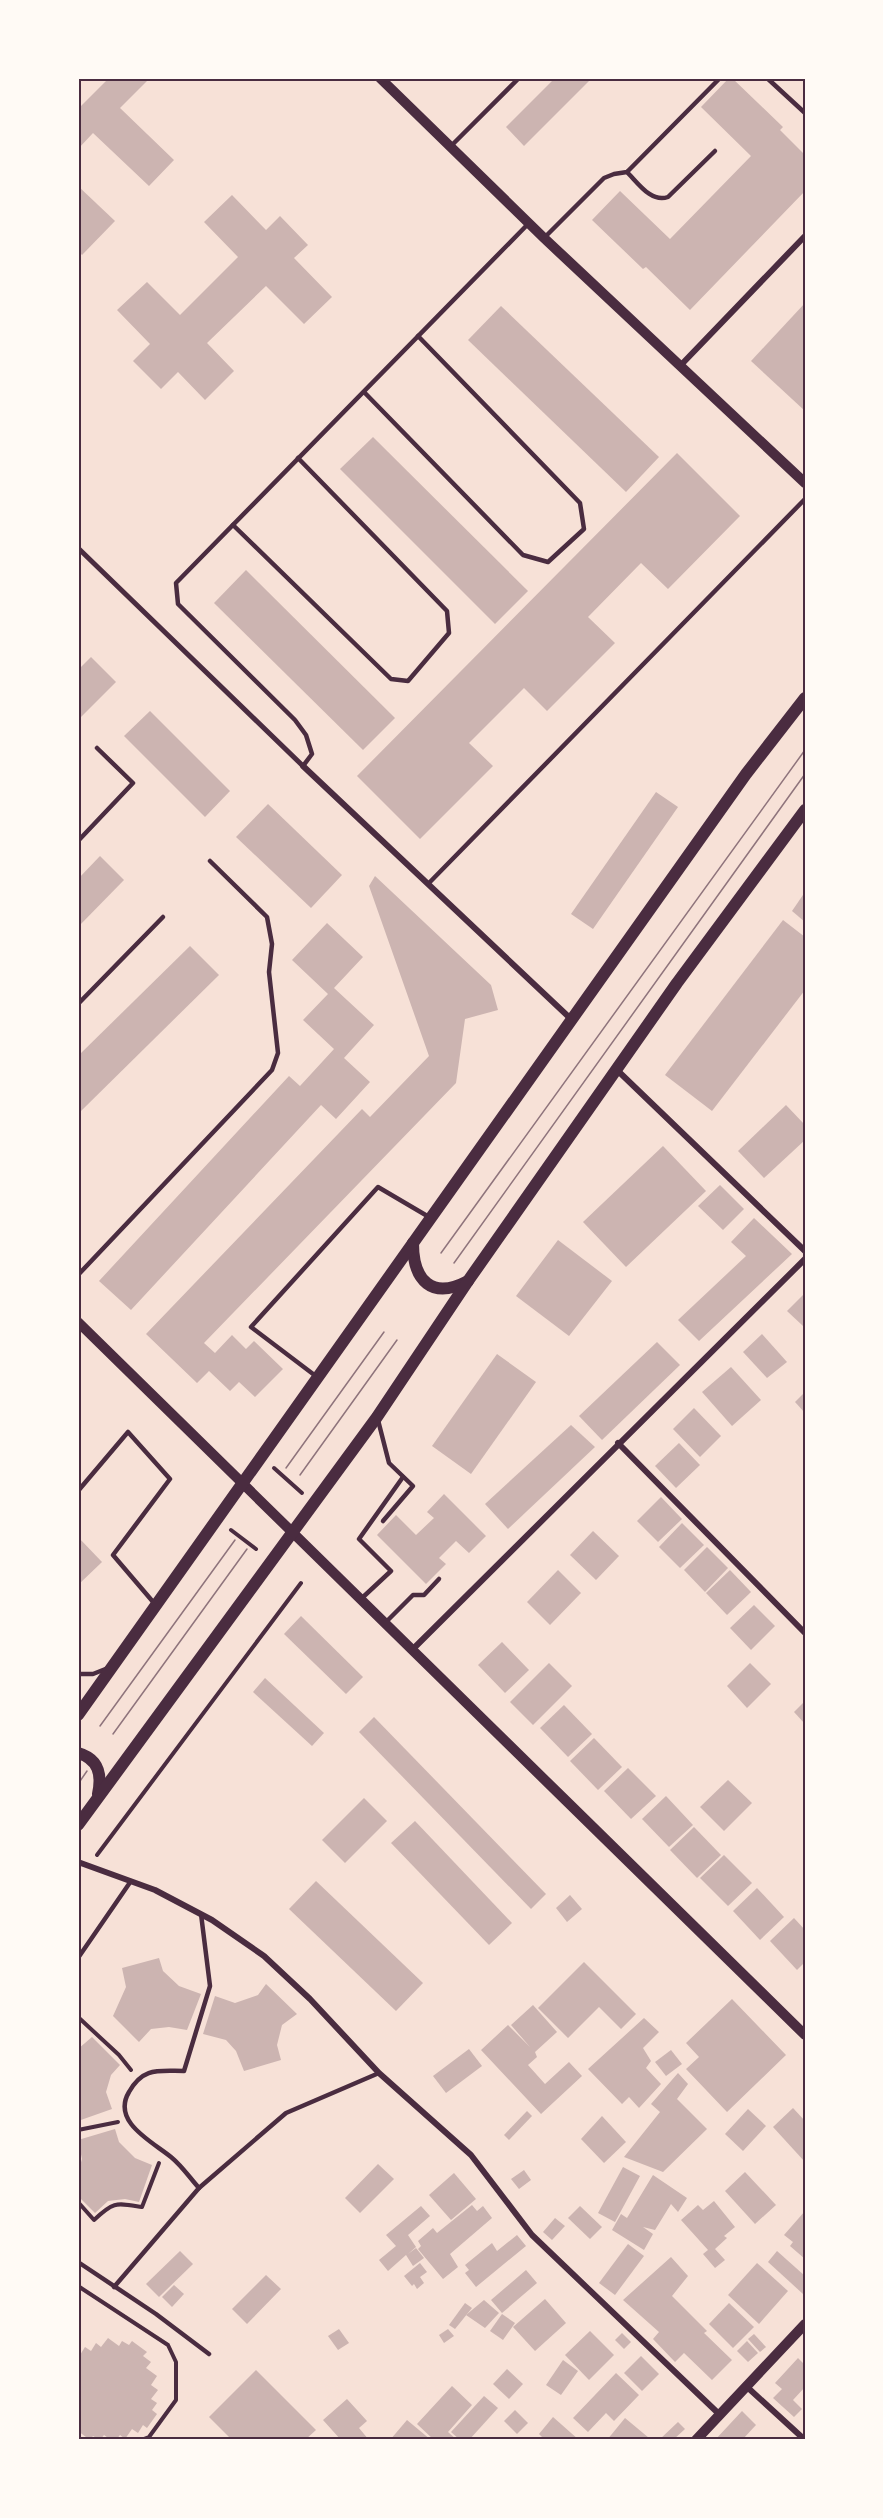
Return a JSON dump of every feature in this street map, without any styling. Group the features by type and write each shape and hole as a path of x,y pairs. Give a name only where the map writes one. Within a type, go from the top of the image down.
{"main road":[{"path":"78,1715 319,1379 429,1217 746,774 805,698"},
{"path":"78,1825 377,1417 468,1281 677,983 805,810"},
{"path":"413,1243 413,1262 417,1273 428,1284 441,1290 468,1281"},
{"path":"78,1753 86,1755 99,1768 101,1780 98,1796"}],"street":[{"path":"380,78 544,238 805,483"},
{"path":"680,366 805,236"},
{"path":"78,548 303,766 572,1020"},
{"path":"617,1070 805,1251"},
{"path":"412,1651 805,1259"},
{"path":"78,1322 294,1531 412,1651 805,2035"},
{"path":"618,1443 805,1633"},
{"path":"78,1862 155,1890 201,1914 264,1956 310,1999 379,2073 471,2155 532,2235 719,2414"},
{"path":"696,2440 805,2324"},
{"path":"746,2386 805,2440"}],"lane":[{"path":"451,147 519,78"},
{"path":"544,238 604,178 627,172 720,78"},
{"path":"767,78 805,113"},
{"path":"627,172 654,198 661,200 668,197 715,151"},
{"path":"303,766 312,754 306,735 295,720 178,604 176,583 529,223"},
{"path":"364,392 523,555 548,562 584,529 580,504 418,336"},
{"path":"233,525 391,679 408,681 450,633 447,611 298,458"},
{"path":"429,883 805,500"},
{"path":"78,841 133,783 97,748"},
{"path":"78,1275 272,1070 278,1053 269,972 272,944 267,917 210,861"},
{"path":"78,1004 163,916"},
{"path":"319,1379 251,1327 378,1187 429,1217"},
{"path":"377,1417 389,1463 413,1486 383,1521"},
{"path":"78,1491 128,1432 170,1479 112,1555 156,1605"},
{"path":"362,1598 391,1571 359,1539 404,1477"},
{"path":"385,1623 413,1595 424,1595 439,1579"},
{"path":"78,1674 93,1674 113,1665"},
{"path":"78,1958 131,1881"},
{"path":"199,2188 165,2152 143,2138 128,2120 124,2099 136,2078 154,2071 184,2071 210,1986 201,1914"},
{"path":"114,2287 199,2188 286,2113 379,2073"},
{"path":"78,2262 156,2314 209,2354"}],"path":[{"path":"274,1468 304,1495"},
{"path":"231,1530 256,1549"},
{"path":"90,1866 301,1584"},
{"path":"78,2018 119,2055 136,2078"},
{"path":"78,2130 128,2120"},
{"path":"78,2202 94,2220 110,2205 123,2204 142,2207 165,2152"},
{"path":"78,2286 168,2345 176,2362 176,2400 149,2437 141,2440"}],"building":[{"path":"109,78 150,78 120,108 174,160 149,186 93,133 78,149 78,109"},
{"path":"555,78 592,78 524,146 506,127"},
{"path":"729,78 732,78 783,127 780,130 805,155 805,191 690,310 646,267 643,269 592,220 620,191 670,239 751,156 701,107"},
{"path":"78,186 115,221 82,255 78,251"},
{"path":"232,195 266,230 280,216 308,245 294,258 332,297 304,324 266,286 207,343 234,371 205,400 178,372 161,389 133,361 150,344 117,310 147,282 180,315 238,257 204,222"},
{"path":"805,303 805,411 751,361"},
{"path":"501,306 659,457 626,492 468,340"},
{"path":"373,437 528,591 495,624 340,469"},
{"path":"677,453 740,516 668,589 641,563 588,617 615,643 547,711 524,688 469,743 493,766 420,839 357,776"},
{"path":"246,570 395,718 363,750 214,603"},
{"path":"91,657 116,682 78,720 78,670"},
{"path":"150,711 230,791 205,817 124,736"},
{"path":"656,792 678,807 593,929 571,914"},
{"path":"268,804 342,875 311,908 236,837"},
{"path":"100,856 124,880 78,927 78,879"},
{"path":"375,876 491,985 498,1010 465,1019 456,1083 204,1343 215,1353 232,1335 246,1349 254,1341 283,1369 255,1397 239,1382 230,1391 209,1371 197,1383 146,1334 362,1109 370,1117 429,1056 369,886"},
{"path":"805,892 805,922 792,911"},
{"path":"783,920 805,937 805,990 712,1111 665,1075"},
{"path":"327,923 363,957 334,988 374,1025 344,1058 370,1082 336,1119 321,1105 131,1310 99,1281 289,1076 300,1086 334,1049 303,1020 328,994 292,960"},
{"path":"190,946 219,975 80,1112 78,1056"},
{"path":"786,1105 805,1125 805,1140 764,1178 738,1151"},
{"path":"663,1146 706,1191 626,1267 583,1222"},
{"path":"720,1185 744,1209 723,1230 698,1206"},
{"path":"754,1218 792,1254 699,1341 678,1320 746,1256 731,1242"},
{"path":"558,1240 612,1281 569,1336 516,1296"},
{"path":"805,1293 805,1324 803,1326 787,1311"},
{"path":"762,1334 787,1362 767,1378 743,1352"},
{"path":"657,1342 680,1365 602,1440 579,1416"},
{"path":"497,1354 536,1382 471,1474 432,1446"},
{"path":"731,1367 761,1400 732,1426 702,1392"},
{"path":"805,1392 805,1413 795,1402"},
{"path":"694,1408 721,1436 700,1457 673,1429"},
{"path":"571,1425 595,1447 508,1529 485,1504"},
{"path":"679,1443 700,1465 676,1488 655,1466"},
{"path":"444,1494 486,1536 469,1553 456,1541 439,1558 446,1564 426,1584 377,1535 396,1515 416,1535 434,1518 427,1512"},
{"path":"661,1497 682,1519 658,1542 637,1521"},
{"path":"682,1523 704,1545 680,1568 659,1547"},
{"path":"593,1531 619,1556 596,1580 570,1555"},
{"path":"78,1537 102,1562 78,1585"},
{"path":"707,1547 728,1568 705,1592 684,1570"},
{"path":"558,1570 581,1593 550,1625 527,1602"},
{"path":"730,1570 751,1592 727,1615 706,1593"},
{"path":"754,1605 775,1626 751,1650 730,1628"},
{"path":"301,1616 363,1677 346,1694 284,1634"},
{"path":"502,1642 529,1670 505,1693 478,1665"},
{"path":"549,1663 572,1686 533,1725 510,1702"},
{"path":"750,1663 771,1684 747,1708 727,1686"},
{"path":"265,1678 324,1733 312,1746 253,1692"},
{"path":"805,1701 805,1724 794,1712"},
{"path":"564,1705 592,1734 568,1757 540,1728"},
{"path":"374,1717 546,1894 531,1909 359,1732"},
{"path":"594,1738 622,1767 598,1790 570,1761"},
{"path":"628,1768 656,1796 631,1819 604,1791"},
{"path":"728,1780 752,1803 724,1831 700,1807"},
{"path":"666,1796 693,1825 669,1847 642,1819"},
{"path":"364,1798 387,1821 345,1863 322,1840"},
{"path":"415,1821 512,1923 489,1945 391,1843"},
{"path":"694,1827 721,1855 697,1878 670,1850"},
{"path":"724,1855 752,1883 728,1906 700,1878"},
{"path":"316,1881 423,1983 396,2011 289,1909"},
{"path":"757,1888 784,1917 760,1940 733,1911"},
{"path":"570,1895 582,1909 567,1922 556,1908"},
{"path":"794,1918 805,1930 805,1962 797,1970 770,1941"},
{"path":"159,1958 163,1971 179,1986 201,1994 187,2030 169,2027 151,2029 139,2042 113,2016 126,1987 122,1968"},
{"path":"584,1962 636,2014 621,2029 599,2007 568,2038 538,2008"},
{"path":"266,1984 297,2014 282,2025 277,2045 281,2060 244,2071 236,2051 226,2040 203,2034 215,1996 235,2003 258,1995"},
{"path":"732,1999 786,2055 727,2112 686,2069 699,2057 686,2043"},
{"path":"533,2005 557,2032 535,2052 537,2057 528,2065 545,2084 569,2062 582,2076 541,2114 481,2050 508,2025 530,2047 511,2025"},
{"path":"644,2018 659,2032 643,2048 651,2061 646,2068 661,2084 639,2108 629,2097 622,2104 588,2069"},
{"path":"92,2037 120,2065 111,2075 106,2092 112,2109 78,2121 78,2049"},
{"path":"469,2049 482,2066 446,2093 433,2076"},
{"path":"671,2050 682,2064 666,2076 655,2062"},
{"path":"678,2073 688,2084 677,2099 707,2129 663,2172 624,2157 660,2112 651,2104"},
{"path":"793,2108 805,2121 805,2162 773,2127"},
{"path":"748,2109 766,2126 743,2151 725,2134"},
{"path":"527,2111 532,2116 509,2140 504,2135"},
{"path":"602,2116 626,2142 604,2163 581,2139"},
{"path":"115,2129 119,2142 135,2158 152,2165 139,2202 125,2199 108,2201 95,2213 78,2196 78,2172 82,2159 78,2140"},
{"path":"378,2164 394,2179 360,2213 345,2198"},
{"path":"623,2167 640,2176 615,2222 598,2213"},
{"path":"524,2170 531,2180 519,2189 511,2179"},
{"path":"745,2172 776,2205 755,2224 725,2191"},
{"path":"454,2173 476,2199 451,2220 429,2195"},
{"path":"653,2175 687,2198 678,2212 671,2204 655,2230 643,2227 653,2234 644,2250 612,2230 621,2214 627,2218"},
{"path":"714,2201 735,2227 724,2236 727,2238 715,2249 725,2260 715,2268 703,2254 708,2250 681,2220 698,2205 703,2210"},
{"path":"472,2205 477,2211 483,2206 492,2218 450,2254 458,2267 443,2279 418,2249 421,2246 418,2241 433,2228 437,2233"},
{"path":"421,2206 430,2216 408,2235 416,2247 408,2254 416,2248 424,2258 413,2266 406,2255 388,2271 379,2260 396,2246 386,2235"},
{"path":"580,2206 602,2227 590,2239 568,2218"},
{"path":"805,2211 805,2259 790,2246 793,2242 784,2235"},
{"path":"555,2218 565,2226 552,2240 543,2232"},
{"path":"517,2235 526,2246 476,2287 465,2273 469,2270 465,2265 492,2243 497,2251"},
{"path":"628,2244 644,2256 615,2295 599,2283"},
{"path":"180,2251 193,2264 159,2297 146,2284"},
{"path":"777,2251 805,2276 803,2294 768,2262"},
{"path":"671,2257 688,2276 672,2296 707,2331 704,2333 732,2360 712,2380 684,2353 675,2362 653,2339 659,2332 623,2300"},
{"path":"420,2263 427,2272 420,2277 424,2283 417,2289 404,2276"},
{"path":"757,2263 788,2291 759,2324 728,2295"},
{"path":"526,2270 537,2283 502,2313 491,2300"},
{"path":"266,2275 281,2289 247,2324 232,2309"},
{"path":"174,2285 184,2294 172,2307 162,2297"},
{"path":"545,2299 566,2323 535,2351 513,2327"},
{"path":"484,2300 499,2313 485,2328 466,2315"},
{"path":"465,2303 472,2308 455,2329 449,2325"},
{"path":"729,2303 754,2327 733,2348 709,2324"},
{"path":"502,2314 515,2323 503,2340 490,2331"},
{"path":"339,2329 349,2343 338,2350 328,2336"},
{"path":"448,2329 454,2336 444,2343 439,2335"},
{"path":"590,2331 614,2355 589,2380 565,2355"},
{"path":"622,2333 631,2342 624,2349 615,2340"},
{"path":"754,2334 766,2347 760,2352 748,2339"},
{"path":"108,2338 119,2346 122,2341 129,2345 132,2341 147,2352 143,2356 151,2362 146,2368 157,2376 151,2385 158,2390 151,2399 157,2403 152,2410 157,2414 147,2428 143,2425 138,2433 132,2429 125,2439 120,2435 116,2440 111,2440 104,2435 100,2440 93,2436 90,2440 78,2431 78,2354 80,2355 85,2347 91,2351 96,2343 101,2347"},
{"path":"747,2341 758,2353 748,2362 737,2351"},
{"path":"641,2356 659,2374 642,2391 624,2373"},
{"path":"798,2358 805,2365 805,2387 793,2400 802,2409 794,2417 773,2398 782,2389 775,2383"},
{"path":"563,2360 578,2371 561,2395 546,2385"},
{"path":"507,2369 523,2384 509,2399 493,2384"},
{"path":"256,2370 316,2430 305,2440 232,2440 209,2417"},
{"path":"616,2373 639,2395 614,2421 606,2413 588,2432 573,2418"},
{"path":"452,2386 472,2405 448,2432 457,2440 434,2440 417,2424"},
{"path":"484,2396 498,2408 469,2440 460,2440 451,2432"},
{"path":"347,2399 367,2421 359,2428 369,2440 341,2440 323,2420"},
{"path":"515,2410 528,2423 517,2434 504,2421"},
{"path":"742,2411 756,2425 742,2440 715,2440"},
{"path":"553,2417 579,2440 545,2440 539,2434"},
{"path":"625,2418 649,2438 647,2440 607,2440"},
{"path":"407,2420 431,2440 390,2440"},
{"path":"678,2422 685,2429 673,2440 659,2440"}],"tram line":[{"path":"441,1253 805,750"},
{"path":"454,1263 805,774"},
{"path":"286,1468 384,1332"},
{"path":"300,1475 397,1340"},
{"path":"100,1726 235,1540"},
{"path":"113,1734 247,1549"},
{"path":"78,1784 87,1771"}]}
